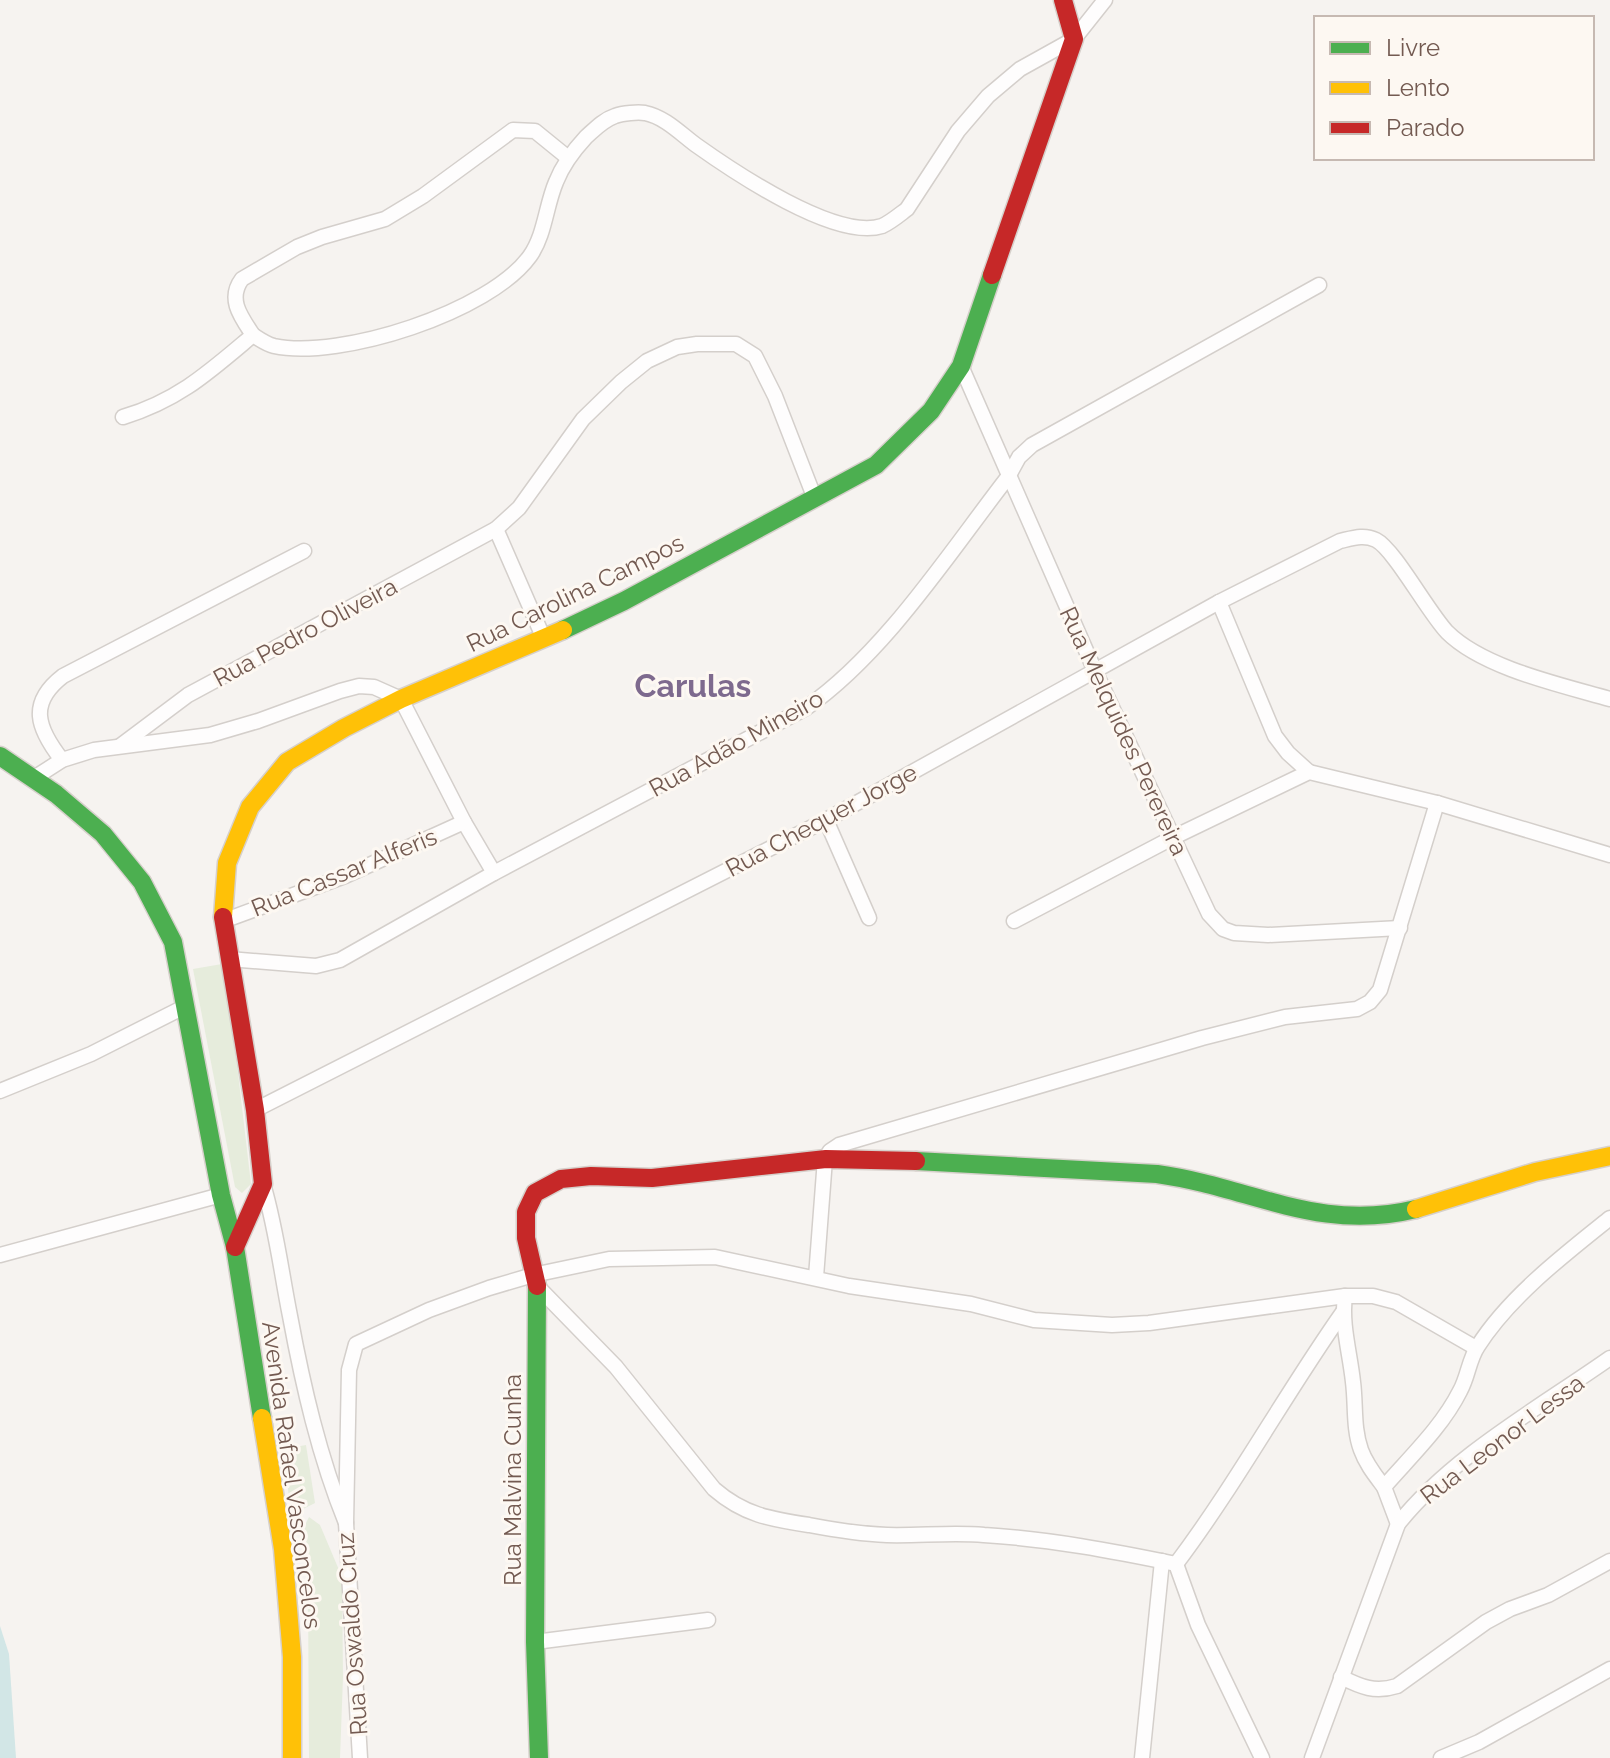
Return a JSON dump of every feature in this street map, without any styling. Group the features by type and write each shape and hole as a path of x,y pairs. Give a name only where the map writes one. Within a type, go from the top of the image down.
{"street":[{"path":"1063,0 1074,39"},
{"path":"567,157 545,136 535,131 513,130 423,196 385,219 322,237 281,255 242,279 237,285 238,313 253,335 270,345 294,349 332,347 419,325 478,299 530,256 567,157 599,124 616,115 644,113 664,121 790,204 852,228 880,227 907,209 958,131 988,96 1020,69 1074,39 1105,0"},
{"name":"Rua Carolina Campos","path":"263,1184 255,1110 223,921 227,863 250,807 287,762 344,728 401,699 544,639 624,601 876,465 931,411 961,366 1074,39"},
{"name":"Rua Adão Mineiro","path":"229,959 303,966 340,960 494,873 806,708 834,689 887,633 1008,477 1019,457 1046,436 1319,285"},
{"path":"123,417 152,408 184,391 253,335"},
{"name":"Rua Pedro Oliveira","path":"120,746 188,695 496,529 519,508 583,419 647,361 677,347 736,344 755,356 775,396 815,499"},
{"name":"Rua Melquides Perereira","path":"961,366 1095,671 1209,914 1223,929 1234,933 1268,935 1400,928"},
{"path":"496,529 544,639"},
{"name":"Rua Chequer Jorge","path":"255,1110 826,820 1219,602 1340,541 1361,536 1384,545 1445,630 1465,648 1497,663 1610,699"},
{"path":"62,760 44,732 40,715 42,697 47,688 63,676 304,551"},
{"path":"1219,602 1275,736 1309,772 1437,803 1610,855"},
{"path":"34,778 62,760 120,746 210,735 359,686 374,687 401,699 464,822 494,873"},
{"name":"Avenida Rafael Vasconcelos","path":"0,756 71,803 143,881 161,912 173,942 221,1195 235,1247 283,1549 292,1657 292,1758"},
{"path":"1014,921 1174,837 1309,772"},
{"path":"816,1277 825,1159 839,1145 1202,1038 1285,1017 1357,1009 1370,1002 1380,990 1437,803"},
{"path":"826,820 869,918"},
{"name":"Rua Cassar Alferis","path":"223,921 345,876 464,822"},
{"path":"0,1091 91,1054 186,1006"},
{"path":"825,1159 887,1158 1024,1169 1138,1172 1178,1177 1292,1208 1340,1217 1362,1217 1443,1202 1567,1163 1610,1156"},
{"name":"Rua Malvina Cunha","path":"539,1758 535,1642 535,1280 526,1235 527,1203 535,1193 556,1181 587,1176 648,1179 825,1159"},
{"path":"235,1247 263,1184"},
{"name":"Rua Oswaldo Cruz","path":"263,1184 279,1247 289,1314 308,1403 333,1492 346,1523 360,1758"},
{"path":"0,1255 221,1195"},
{"path":"1384,1487 1445,1415 1461,1390 1476,1348 1514,1303 1571,1249 1610,1218"},
{"path":"346,1523 349,1370 356,1344 429,1310 609,1259 715,1257 849,1286 971,1304 1034,1320 1112,1325 1149,1323 1345,1296 1373,1296 1396,1302 1476,1348"},
{"path":"535,1280 616,1367 714,1489 747,1512 851,1532 1014,1537 1169,1563"},
{"path":"1312,1758 1398,1524 1384,1487 1361,1450 1356,1429 1343,1312 1345,1296"},
{"path":"1142,1758 1169,1563 1217,1510 1343,1312"},
{"name":"Rua Leonor Lessa","path":"1398,1524 1414,1504 1467,1458 1610,1358"},
{"path":"1341,1677 1382,1691 1397,1686 1486,1622 1548,1595 1610,1561"},
{"path":"1169,1563 1262,1758"},
{"path":"535,1642 708,1620"},
{"path":"1441,1758 1479,1742 1610,1669"}],"green space":[{"path":"222,964 251,1184 242,1193 235,1187 193,969"},
{"path":"306,1445 315,1503 303,1509 290,1509 284,1449"},
{"path":"309,1517 320,1525 342,1577 340,1758 309,1758 308,1590 302,1531"}],"shaded area":[{"path":"0,1626 9,1654 16,1758 0,1758"}],"traffic: fast":[{"path":"563,630 624,601 876,465 931,411 961,366 992,275"},
{"path":"0,756 56,794 103,834 142,882 173,942 221,1195 235,1247 262,1418"},
{"path":"916,1161 1157,1174 1316,1212 1347,1215 1381,1215 1416,1209"},
{"path":"537,1286 535,1642 539,1758"}],"traffic: slow":[{"path":"223,917 227,863 250,807 287,762 401,699 563,630"},
{"path":"1416,1209 1535,1172 1610,1156"},
{"path":"262,1418 283,1549 292,1657 292,1758"}],"traffic: jam":[{"path":"992,275 1074,39 1063,0"},
{"path":"223,917 255,1110 263,1184 235,1247"},
{"path":"537,1286 526,1238 526,1212 535,1193 561,1179 591,1176 652,1178 826,1159 916,1161"}],"district":[{"name":"Carulas","path":"693,685"}]}
